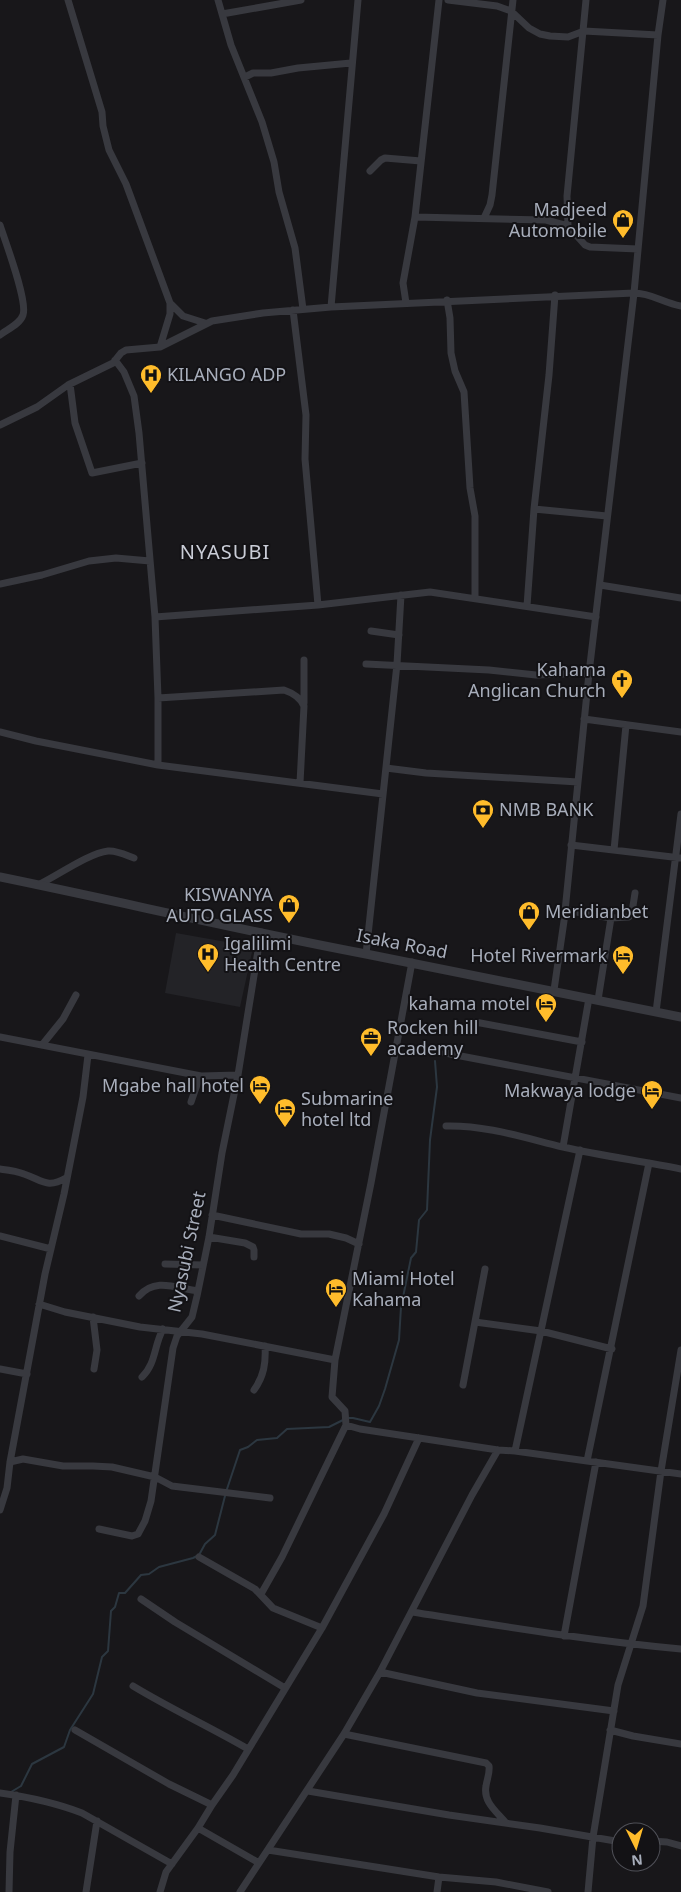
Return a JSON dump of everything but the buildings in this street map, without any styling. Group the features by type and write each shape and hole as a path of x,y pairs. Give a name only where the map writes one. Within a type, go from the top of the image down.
{"street":[{"path":"68,0 102,112 102,126 109,150 126,184 170,303 170,314 160,346"},
{"path":"218,0 231,45 245,77 274,162 279,192 295,248 303,309"},
{"path":"222,14 301,0"},
{"path":"331,307 358,0"},
{"path":"406,303 403,283 415,217 439,0"},
{"path":"448,0 486,4 511,11 526,25 540,34 550,36 568,37 584,31 658,35"},
{"path":"484,218 492,195 513,0"},
{"path":"568,226 567,196 586,0"},
{"path":"554,990 565,910 589,673 634,292 658,35 663,0"},
{"path":"245,77 253,73 272,73 298,68 351,63"},
{"path":"370,171 385,158 421,161"},
{"path":"415,217 546,220 568,226 585,245 590,247 638,249"},
{"path":"0,225 24,311 20,321 0,334"},
{"path":"0,425 28,412 70,384 113,363 126,350 160,346 205,323 263,313 303,309 447,300 634,292 644,293 669,304 681,306"},
{"path":"527,606 534,509 549,375 555,295"},
{"path":"447,300 451,352 455,371 464,392 470,488 474,516 476,598"},
{"path":"170,303 183,316 205,323"},
{"path":"293,310 306,414 305,459 318,605"},
{"path":"115,360 124,372 134,396 142,463 155,617 158,765"},
{"path":"70,384 75,423 92,473 142,463"},
{"path":"534,509 607,516"},
{"path":"0,584 42,575 89,561 116,558 150,561"},
{"path":"600,585 681,598"},
{"path":"155,617 318,605 430,592 596,616"},
{"path":"366,954 397,664 401,595"},
{"path":"371,631 399,635"},
{"path":"300,783 304,660"},
{"path":"366,664 397,664 536,675 589,673"},
{"path":"158,698 284,690 297,696 304,706"},
{"path":"584,719 681,732"},
{"path":"614,850 626,725"},
{"path":"0,732 158,765 383,794"},
{"path":"386,768 426,773 578,782"},
{"path":"656,1012 678,858 681,814"},
{"path":"571,845 678,858"},
{"path":"38,885 102,852 110,851 134,858"},
{"name":"Isaka Road","path":"0,877 366,954 681,1016"},
{"path":"565,910 611,918 630,917 635,893"},
{"path":"563,1147 582,1042 594,999 611,918"},
{"name":"Nyasubi Street","path":"99,1528 132,1536 138,1534 145,1521 155,1477 174,1348 178,1336 192,1317 198,1291 218,1171 238,1075 261,932"},
{"path":"261,1594 282,1557 346,1425 345,1411 332,1397 335,1360 359,1244 412,962"},
{"path":"42,1045 63,1019 76,995"},
{"path":"475,1022 582,1042"},
{"path":"0,1038 200,1076 238,1075"},
{"path":"445,1053 681,1098"},
{"path":"0,1510 7,1488 4,1472 10,1462 51,1249 83,1097 88,1055"},
{"path":"191,1102 200,1076"},
{"path":"446,1126 508,1133 563,1147 681,1169"},
{"path":"515,1451 580,1150"},
{"path":"588,1462 649,1163"},
{"path":"0,1168 24,1174 47,1184 56,1184 66,1178"},
{"path":"212,1215 302,1234 329,1234 346,1238 359,1244"},
{"path":"0,1236 51,1249"},
{"path":"208,1237 250,1245 254,1250 254,1257"},
{"path":"165,1264 203,1265"},
{"path":"463,1386 485,1269"},
{"path":"139,1296 152,1285 198,1291"},
{"path":"40,1304 65,1312 140,1327 265,1346 335,1360"},
{"path":"93,1318 97,1350 94,1369"},
{"path":"475,1322 541,1332 612,1348"},
{"path":"142,1377 150,1368 156,1345 163,1329"},
{"path":"254,1390 265,1367 265,1346"},
{"path":"588,1892 593,1836 620,1677 632,1645 643,1606 661,1471 681,1350"},
{"path":"0,1369 27,1374"},
{"path":"346,1425 360,1429 498,1450 681,1474"},
{"path":"160,1892 166,1872 233,1775 285,1688 306,1657 384,1514 418,1438"},
{"path":"240,1892 344,1734 380,1672 498,1450"},
{"path":"10,1462 23,1459 64,1466 102,1466 155,1477 172,1486 270,1498"},
{"path":"564,1636 596,1462"},
{"path":"199,1557 246,1583 261,1594 273,1608 322,1628"},
{"path":"141,1599 175,1622 285,1688"},
{"path":"412,1612 564,1636 681,1649"},
{"path":"380,1672 478,1693 614,1711"},
{"path":"133,1686 169,1708 213,1729 248,1749"},
{"path":"75,1730 168,1784 212,1805"},
{"path":"610,1730 681,1744"},
{"path":"344,1734 486,1763 490,1771 485,1796 506,1823"},
{"path":"308,1791 611,1840"},
{"path":"0,1793 70,1808 97,1821 172,1864"},
{"path":"9,1892 10,1852 16,1795"},
{"path":"86,1892 97,1821"},
{"path":"198,1828 259,1862"},
{"path":"661,1841 681,1846"},
{"path":"268,1850 439,1877 496,1882 521,1890 548,1892"},
{"path":"437,1892 439,1877"}],"shaded area":[{"name":"Igalilimi Health Centre","path":"176,933 249,946 252,952 240,1007 165,993"}],"waterway":[{"path":"348,1418 370,1422 379,1406 399,1340 401,1307 411,1258 416,1252 419,1220 427,1210 430,1140 437,1087 435,1061"},
{"path":"11,1792 21,1786 32,1764 64,1747 70,1730 93,1694 102,1657 108,1651 111,1611 115,1607 119,1593 125,1593 141,1575 149,1574 159,1567 199,1555 205,1544 215,1535 226,1492 240,1450 257,1440 277,1438 287,1429 329,1427 343,1420"}],"place":[{"name":"Madjeed Automobile","path":"623,239"},
{"name":"KILANGO ADP","path":"151,394"},
{"name":"Kahama Anglican Church","path":"622,699"},
{"name":"NMB BANK","path":"483,829"},
{"name":"KISWANYA AUTO GLASS","path":"289,924"},
{"name":"Meridianbet","path":"529,931"},
{"name":"Igalilimi Health Centre","path":"208,973"},
{"name":"Hotel Rivermark","path":"623,975"},
{"name":"kahama motel","path":"546,1023"},
{"name":"Rocken hill academy","path":"371,1057"},
{"name":"Mgabe hall hotel","path":"260,1105"},
{"name":"Makwaya lodge","path":"652,1110"},
{"name":"Submarine hotel ltd","path":"285,1128"},
{"name":"Miami Hotel Kahama","path":"336,1308"}],"district":[{"name":"NYASUBI","path":"225,552"}]}
